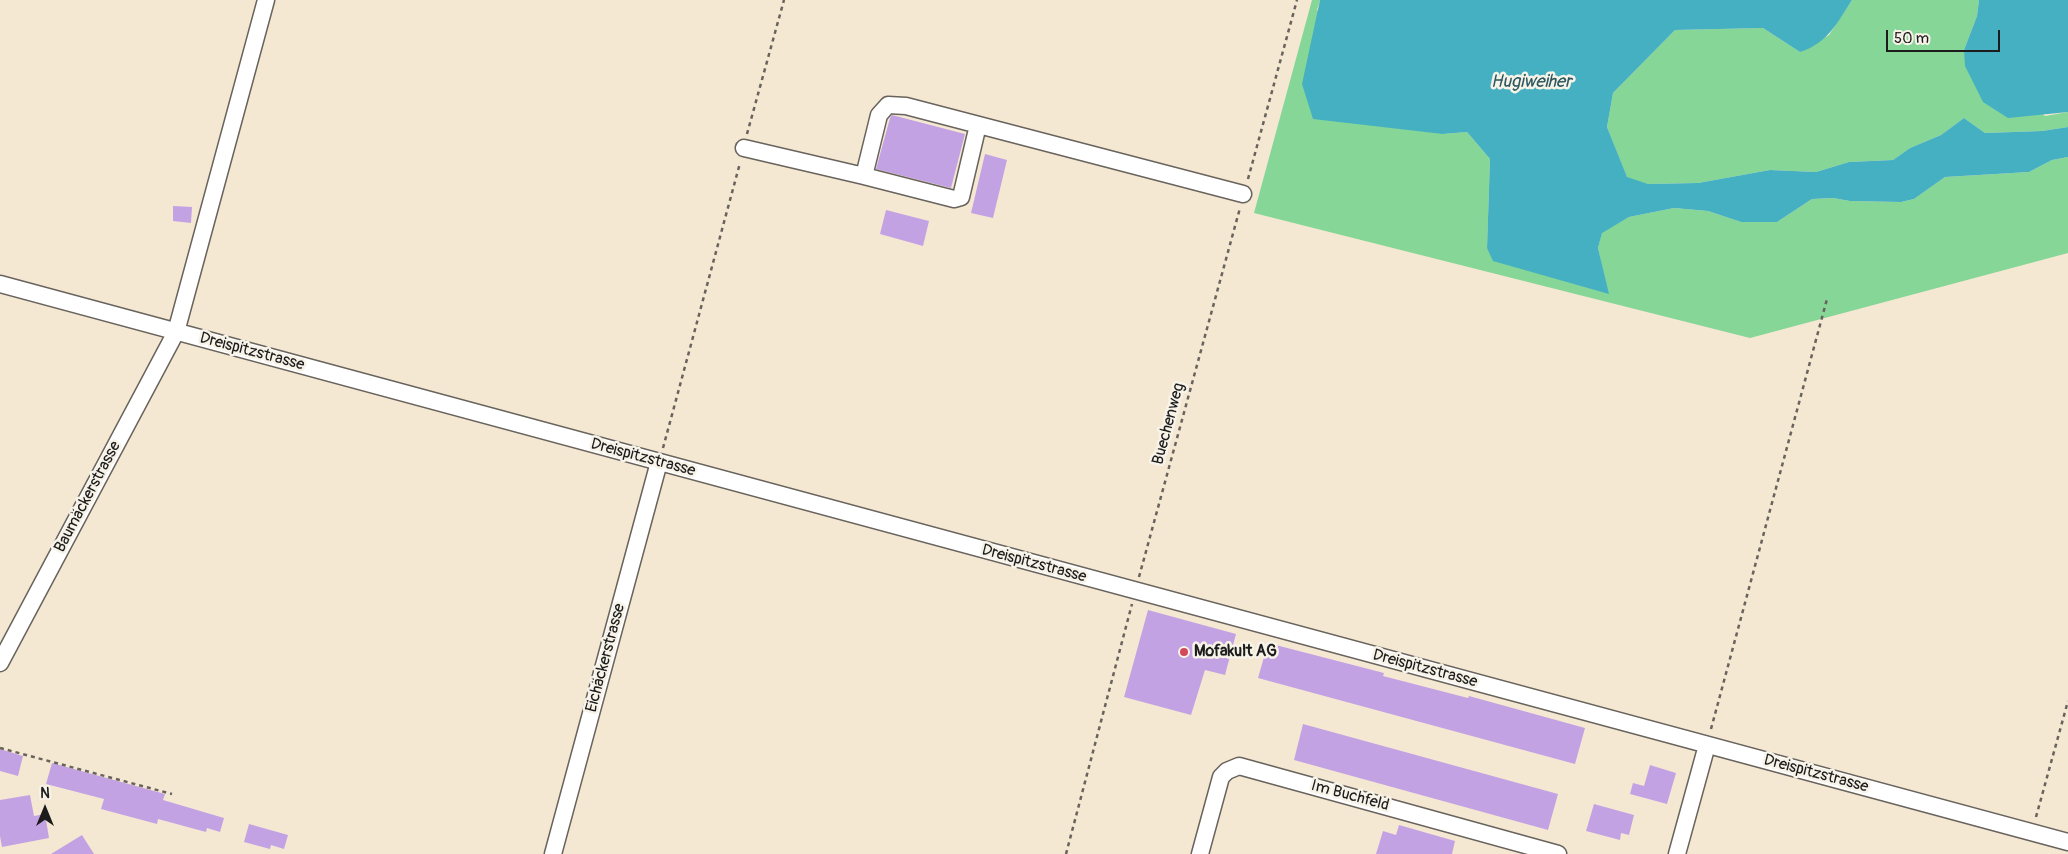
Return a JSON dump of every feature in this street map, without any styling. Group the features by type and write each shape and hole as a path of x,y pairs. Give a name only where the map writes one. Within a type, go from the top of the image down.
{"street":[{"name":"Baumäckerstrasse","path":"0,663 176,332 266,0"},
{"path":"864,176 879,115 888,105 906,106 1244,194"},
{"path":"744,148 954,199 961,197 978,125"},
{"name":"Dreispitzstrasse","path":"0,284 2068,842"},
{"name":"Eichäckerstrasse","path":"553,854 659,462"},
{"path":"1677,854 1707,745"},
{"name":"Im Buchfeld","path":"1200,854 1221,777 1227,770 1239,766 1558,854"}],"path":[{"path":"659,462 784,0"},
{"name":"Buechenweg","path":"1066,854 1135,591 1297,0"},
{"path":"1707,745 1827,299"},
{"path":"2032,832 2068,701"},
{"path":"0,748 172,794"}],"green space":[{"path":"1312,0 1320,0 1317,10 1443,134 1467,132 1490,159 1487,248 1608,293 1598,248 1602,232 1629,217 1674,208 1708,211 1741,222 1777,222 1812,199 1833,198 1850,201 1901,202 1914,199 1945,177 2029,172 2052,160 2068,157 2068,253 1750,338 1254,213"},
{"path":"1852,0 1979,0 1977,16 1964,50 2045,116 2068,112 2068,127 2042,131 1985,133 1964,118 1941,135 1910,148 1893,160 1849,162 1816,172 1770,170 1698,183 1647,184 1627,178 1607,127 1613,93 1675,30 1763,28 1800,52 1829,35"}],"water":[{"name":"Hugiweiher","path":"1320,0 1852,0 1825,38 1800,52 1763,28 1675,30 1613,93 1607,127 1627,177 1648,184 1698,183 1770,170 1816,172 1849,162 1893,160 1910,148 1941,135 1964,118 1985,133 2042,131 2068,127 2068,157 2052,160 2029,172 1945,177 1914,199 1901,202 1850,201 1833,198 1812,199 1777,222 1741,222 1708,211 1674,208 1629,217 1602,233 1598,248 1609,294 1493,261 1487,248 1490,159 1467,132 1443,134 1313,119 1302,84"},
{"path":"1979,0 2068,0 2068,112 2008,118 1983,102 1965,66 1964,50 1977,16"}],"building":[{"path":"892,115 965,134 951,188 876,169"},
{"path":"985,154 1007,160 993,218 971,213"},
{"path":"173,206 192,207 191,223 173,221"},
{"path":"886,210 929,221 923,246 880,234"},
{"name":"Mofakult AG","path":"1148,610 1236,634 1225,675 1205,670 1191,715 1124,697"},
{"path":"1268,643 1384,673 1383,676 1468,698 1469,696 1585,728 1575,764 1258,678"},
{"path":"1303,724 1558,794 1548,830 1294,760"},
{"path":"0,749 23,756 18,776 0,771"},
{"path":"52,763 165,794 163,800 224,818 220,832 207,828 206,832 158,819 157,824 101,809 104,799 46,784"},
{"path":"1650,765 1676,773 1667,804 1630,794 1633,783 1644,786"},
{"path":"30,795 34,816 45,814 49,838 2,847 0,836 0,800"},
{"path":"1594,804 1634,815 1629,835 1621,833 1620,840 1586,831"},
{"path":"249,824 288,835 284,849 271,845 270,849 244,842"},
{"path":"1399,825 1455,841 1452,854 1376,854 1383,831 1396,835"},
{"path":"82,835 94,854 51,854"}],"place":[{"name":"Mofakult AG","path":"1184,652"}]}
